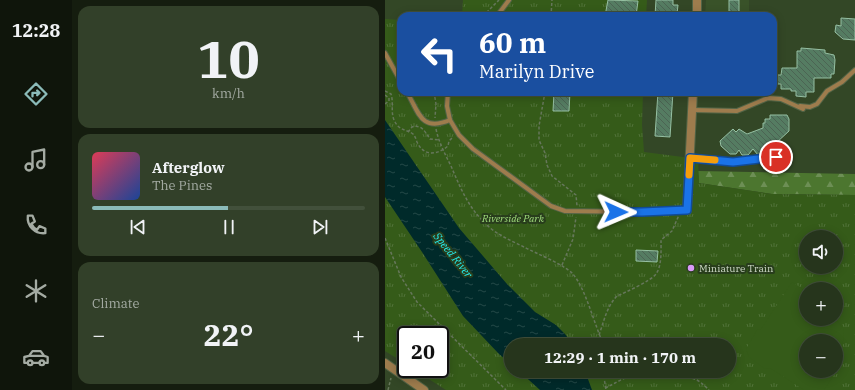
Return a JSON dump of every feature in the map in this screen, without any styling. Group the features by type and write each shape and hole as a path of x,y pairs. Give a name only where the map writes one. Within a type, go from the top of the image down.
{"street":[{"path":"697,0 697,12"},
{"path":"687,210 693,96"},
{"path":"385,363 424,390"}],"lane":[{"path":"500,12 509,0"},
{"path":"385,53 397,75"},
{"path":"794,106 810,107 817,104 827,91 842,82 855,70"},
{"path":"409,96 422,118 428,123 435,124 450,120"},
{"path":"448,96 447,106 450,120 457,132 473,149 551,206 565,211 642,212 687,210"},
{"path":"692,110 737,111 769,98 781,99 803,109"},
{"path":"690,158 733,162 776,157"}],"path":[{"path":"487,12 499,0"},
{"path":"551,12 552,0"},
{"path":"385,91 391,94 392,97 394,121 399,128 414,135 422,150 427,153 433,153 448,146 450,139 457,132"},
{"path":"385,95 389,98 389,101 385,104"},
{"path":"435,96 436,104 435,124 439,140 468,203 485,224 510,240 568,270 576,278 599,336"},
{"path":"544,96 539,126 539,140 545,153 547,165 552,176 576,196 576,225 573,238 561,266"},
{"path":"408,132 412,127 420,127 430,139 439,140"},
{"path":"599,336 609,306 613,300 617,296 655,275 660,260 661,240 672,231 680,214 687,210"},
{"path":"385,238 401,277 417,302 506,390"},
{"path":"388,390 391,378"},
{"path":"604,378 605,389 628,378"},
{"path":"689,378 699,381 709,390"}],"shaded area":[{"path":"706,0 749,0 749,12 705,12"}],"green space":[{"path":"463,0 647,0 646,12 462,12"},
{"name":"Riverside Park","path":"385,19 397,20 397,96 643,96 642,125 644,152 698,159 699,183 772,194 855,195 855,390 446,390 427,378 449,378 449,326 397,326 397,358 385,351"},
{"path":"698,171 855,174 855,195 772,194 699,183"},
{"path":"792,282 799,286 799,326 841,326 844,330 843,341 843,334 799,334 799,378 832,378 824,390 804,390 770,368 765,369 749,357 746,349 757,330 761,329"}],"water":[{"name":"Speed River","path":"385,120 459,228 507,284 535,312 556,325 568,338 504,338 504,358 463,316 385,197"},
{"path":"527,378 588,378 592,390 540,390"}],"building":[{"path":"608,0 638,1 637,12 606,12"},
{"path":"656,0 673,0 673,5 678,5 677,12 655,12"},
{"path":"729,0 739,0 739,12 729,12"},
{"path":"841,18 855,19 855,40 843,39 835,32 836,25 841,26"},
{"path":"801,48 825,50 825,53 834,55 835,60 834,74 831,74 831,78 814,78 814,92 806,92 806,97 796,96 796,91 791,91 791,89 781,89 781,84 777,84 777,75 781,75 782,68 797,68 797,51 801,51"},
{"path":"554,96 570,96 569,111 553,111"},
{"path":"658,96 673,96 670,137 655,136"},
{"path":"770,115 787,115 789,119 789,131 775,144 768,143 768,151 764,155 758,155 753,149 748,155 742,155 739,150 736,154 730,154 721,146 720,141 733,129 736,132 739,129 747,134 763,128 765,119 770,119"},
{"path":"636,250 658,251 657,262 636,261"}],"slow traffic":[{"path":"689,175 690,158 715,160"}],"place":[{"name":"Miniature Train","path":"691,268"}],"route":[{"path":"616,212 687,210 690,158 733,162 776,157"}]}
